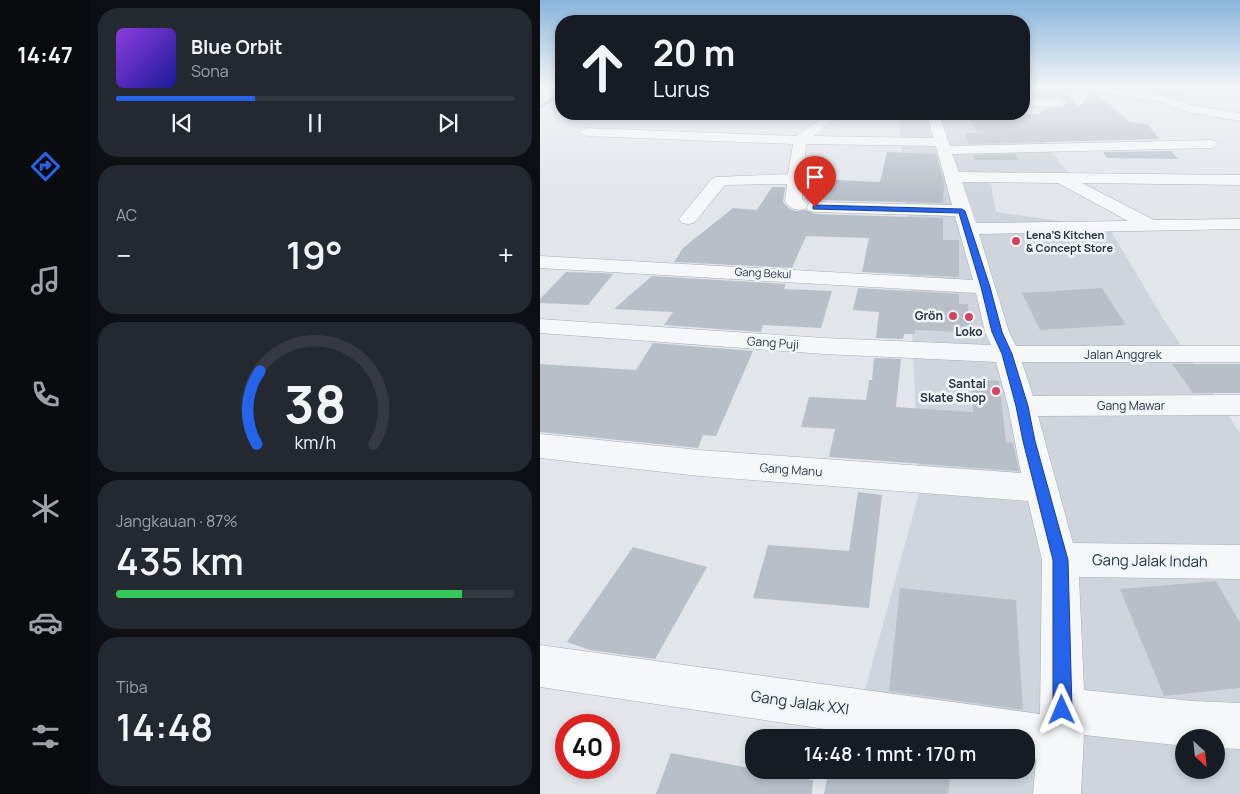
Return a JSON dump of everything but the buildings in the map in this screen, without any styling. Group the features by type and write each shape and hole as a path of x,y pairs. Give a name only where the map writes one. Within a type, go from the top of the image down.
{"street":[{"path":"822,123 800,140 795,179 802,204 964,220 1152,226 1240,224"},
{"path":"936,123 986,287 997,332 1007,354 1022,406 1029,441 1060,560 1061,725 1057,794"},
{"path":"586,132 942,146 1212,144"},
{"path":"951,177 1240,180"},
{"path":"1061,178 1152,226"},
{"path":"688,219 717,183 722,180 795,179"},
{"name":"Gang Bekul","path":"540,262 986,287"},
{"name":"Gang Puji","path":"540,326 824,346 1007,354"},
{"name":"Jalan Anggrek","path":"1007,354 1240,354"},
{"name":"Gang Mawar","path":"1022,406 1240,405"},
{"name":"Gang Manu","path":"540,446 699,463 1042,488"},
{"name":"Gang Jalak Indah","path":"1060,560 1240,562"},
{"name":"Gang Jalak XXI","path":"540,666 1061,725 1192,724 1240,726"}],"shaded area":[{"path":"899,123 1029,123 1069,174 989,174 996,212 1109,228 1164,320 1240,433 1240,794 837,794 841,779 1035,779 1035,729 854,729 919,493 907,209"}],"place":[{"name":"Lena’S Kitchen & Concept Store","path":"1016,241"},
{"name":"Grön","path":"953,316"},
{"name":"Loko","path":"969,317"},
{"name":"Santai Skate Shop","path":"996,391"}],"route":[{"path":"815,207 962,211 986,287 997,332 1007,354 1022,406 1029,441 1060,560 1062,710"}]}
